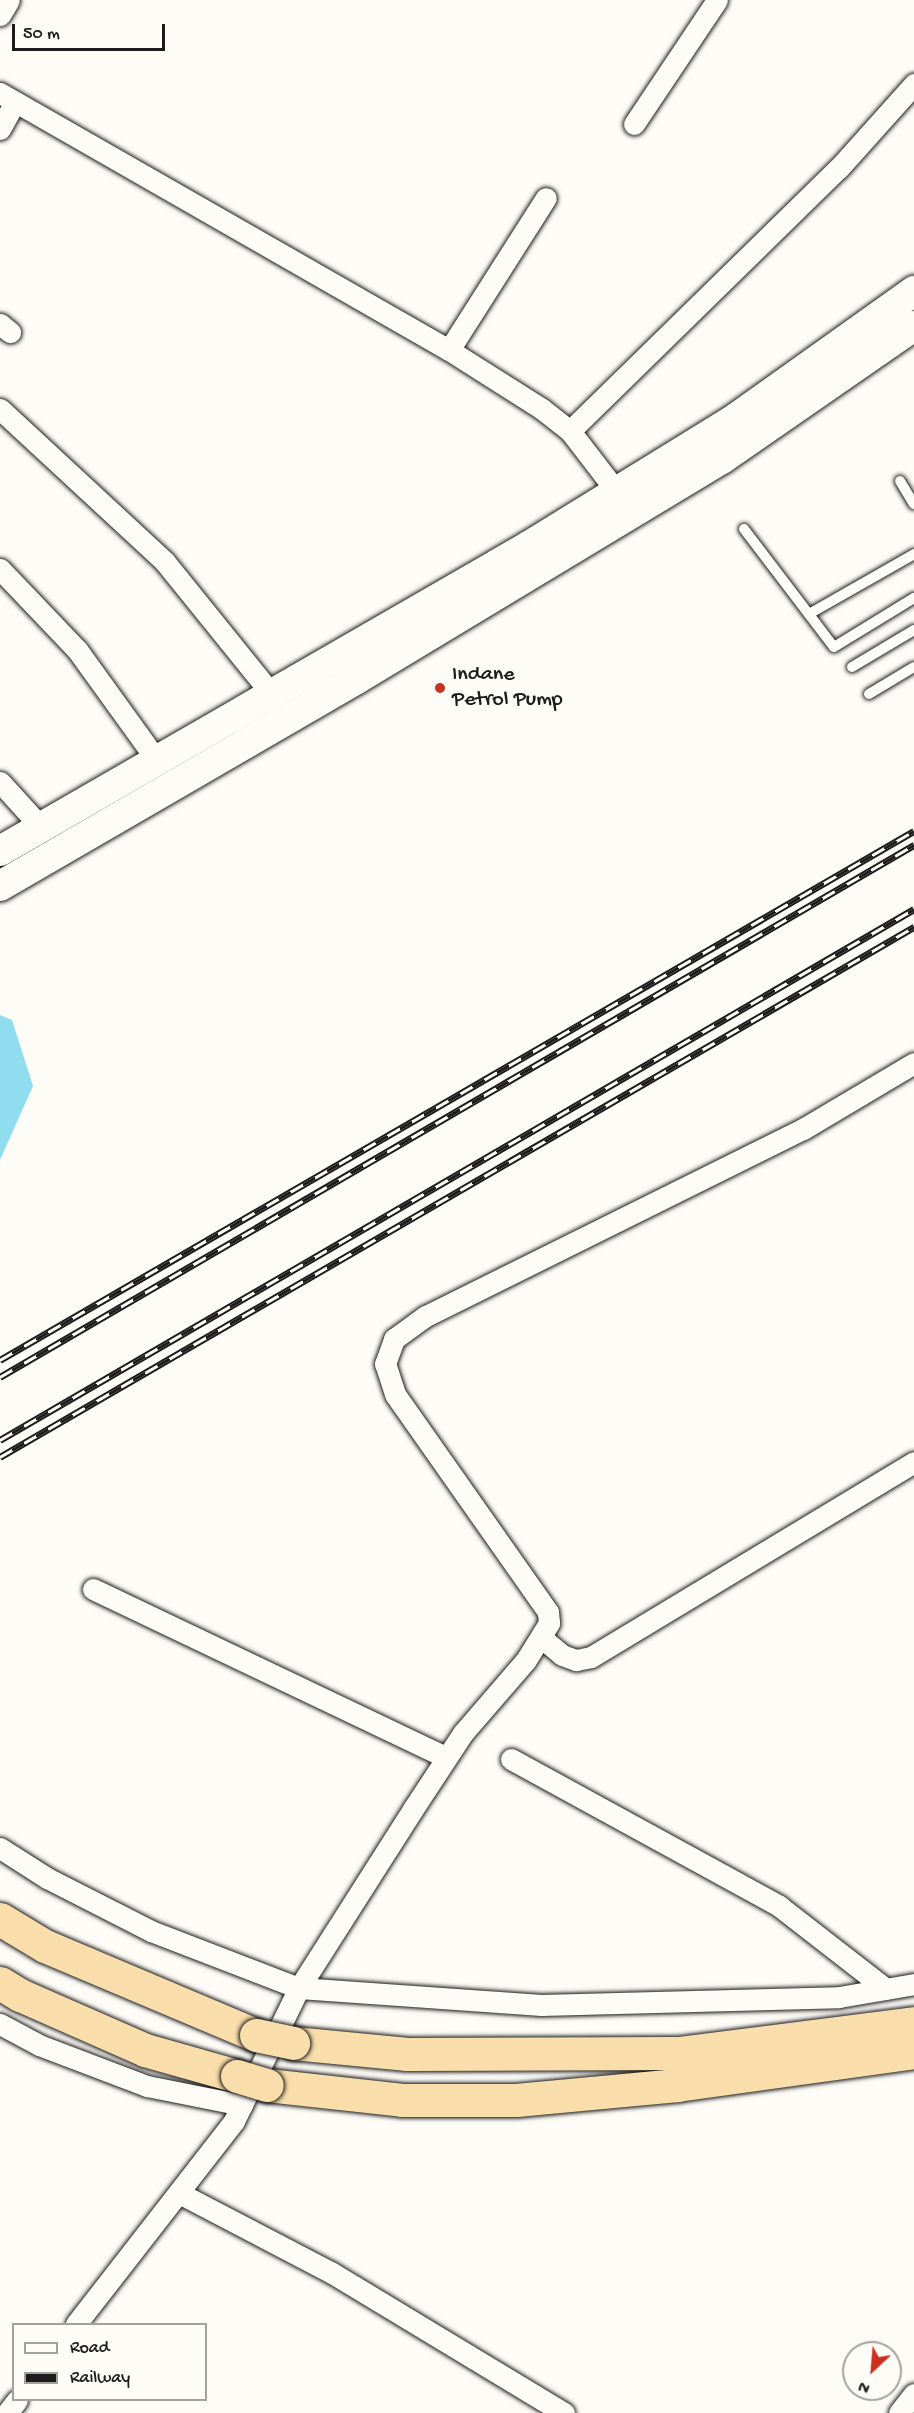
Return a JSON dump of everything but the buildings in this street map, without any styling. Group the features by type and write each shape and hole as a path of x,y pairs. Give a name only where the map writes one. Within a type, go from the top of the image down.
{"highway":[{"path":"0,1919 45,1946 256,2035 292,2043 407,2054 678,2053 914,2023"},
{"path":"0,1983 20,1995 145,2050 249,2088 402,2100 516,2100 677,2085 914,2052"}],"main road":[{"path":"0,886 458,603 617,492 736,418 914,291"},
{"path":"0,851 273,696 458,603 722,459 914,326"}],"street":[{"path":"0,15 9,0"},
{"path":"633,124 717,0"},
{"path":"570,431 839,168 914,84"},
{"path":"0,129 8,98 449,350 570,431 617,492"},
{"path":"449,350 546,198"},
{"path":"0,409 165,562 273,696"},
{"path":"0,569 78,651 158,762"},
{"path":"0,782 41,827"},
{"path":"78,2323 222,2138 299,1988 446,1756 543,1639 549,1623 548,1612 388,1380 385,1364 394,1339 426,1316 803,1129 914,1063"},
{"path":"543,1639 562,1655 576,1660 591,1657 914,1462"},
{"path":"93,1589 446,1756"},
{"path":"511,1759 779,1906 886,1989"},
{"path":"0,1848 47,1878 152,1931 299,1988 541,2005 839,1997 914,1984"},
{"path":"0,2024 39,2045 147,2086 249,2088"},
{"path":"179,2193 332,2273 564,2413"},
{"path":"899,2413 914,2394"},
{"path":"7,2413 16,2401"}],"lane":[{"path":"900,481 914,504"},
{"path":"744,529 834,647 914,598"},
{"path":"809,614 914,554"},
{"path":"852,667 914,630"},
{"path":"869,694 914,667"}],"water":[{"path":"0,1015 12,1020 33,1086 0,1160"}],"railway":[{"path":"0,1360 914,831"},
{"path":"0,1377 914,845"},
{"path":"0,1440 914,909"},
{"path":"0,1457 914,927"}],"place":[{"name":"Indane Petrol Pump","path":"440,688"}]}
